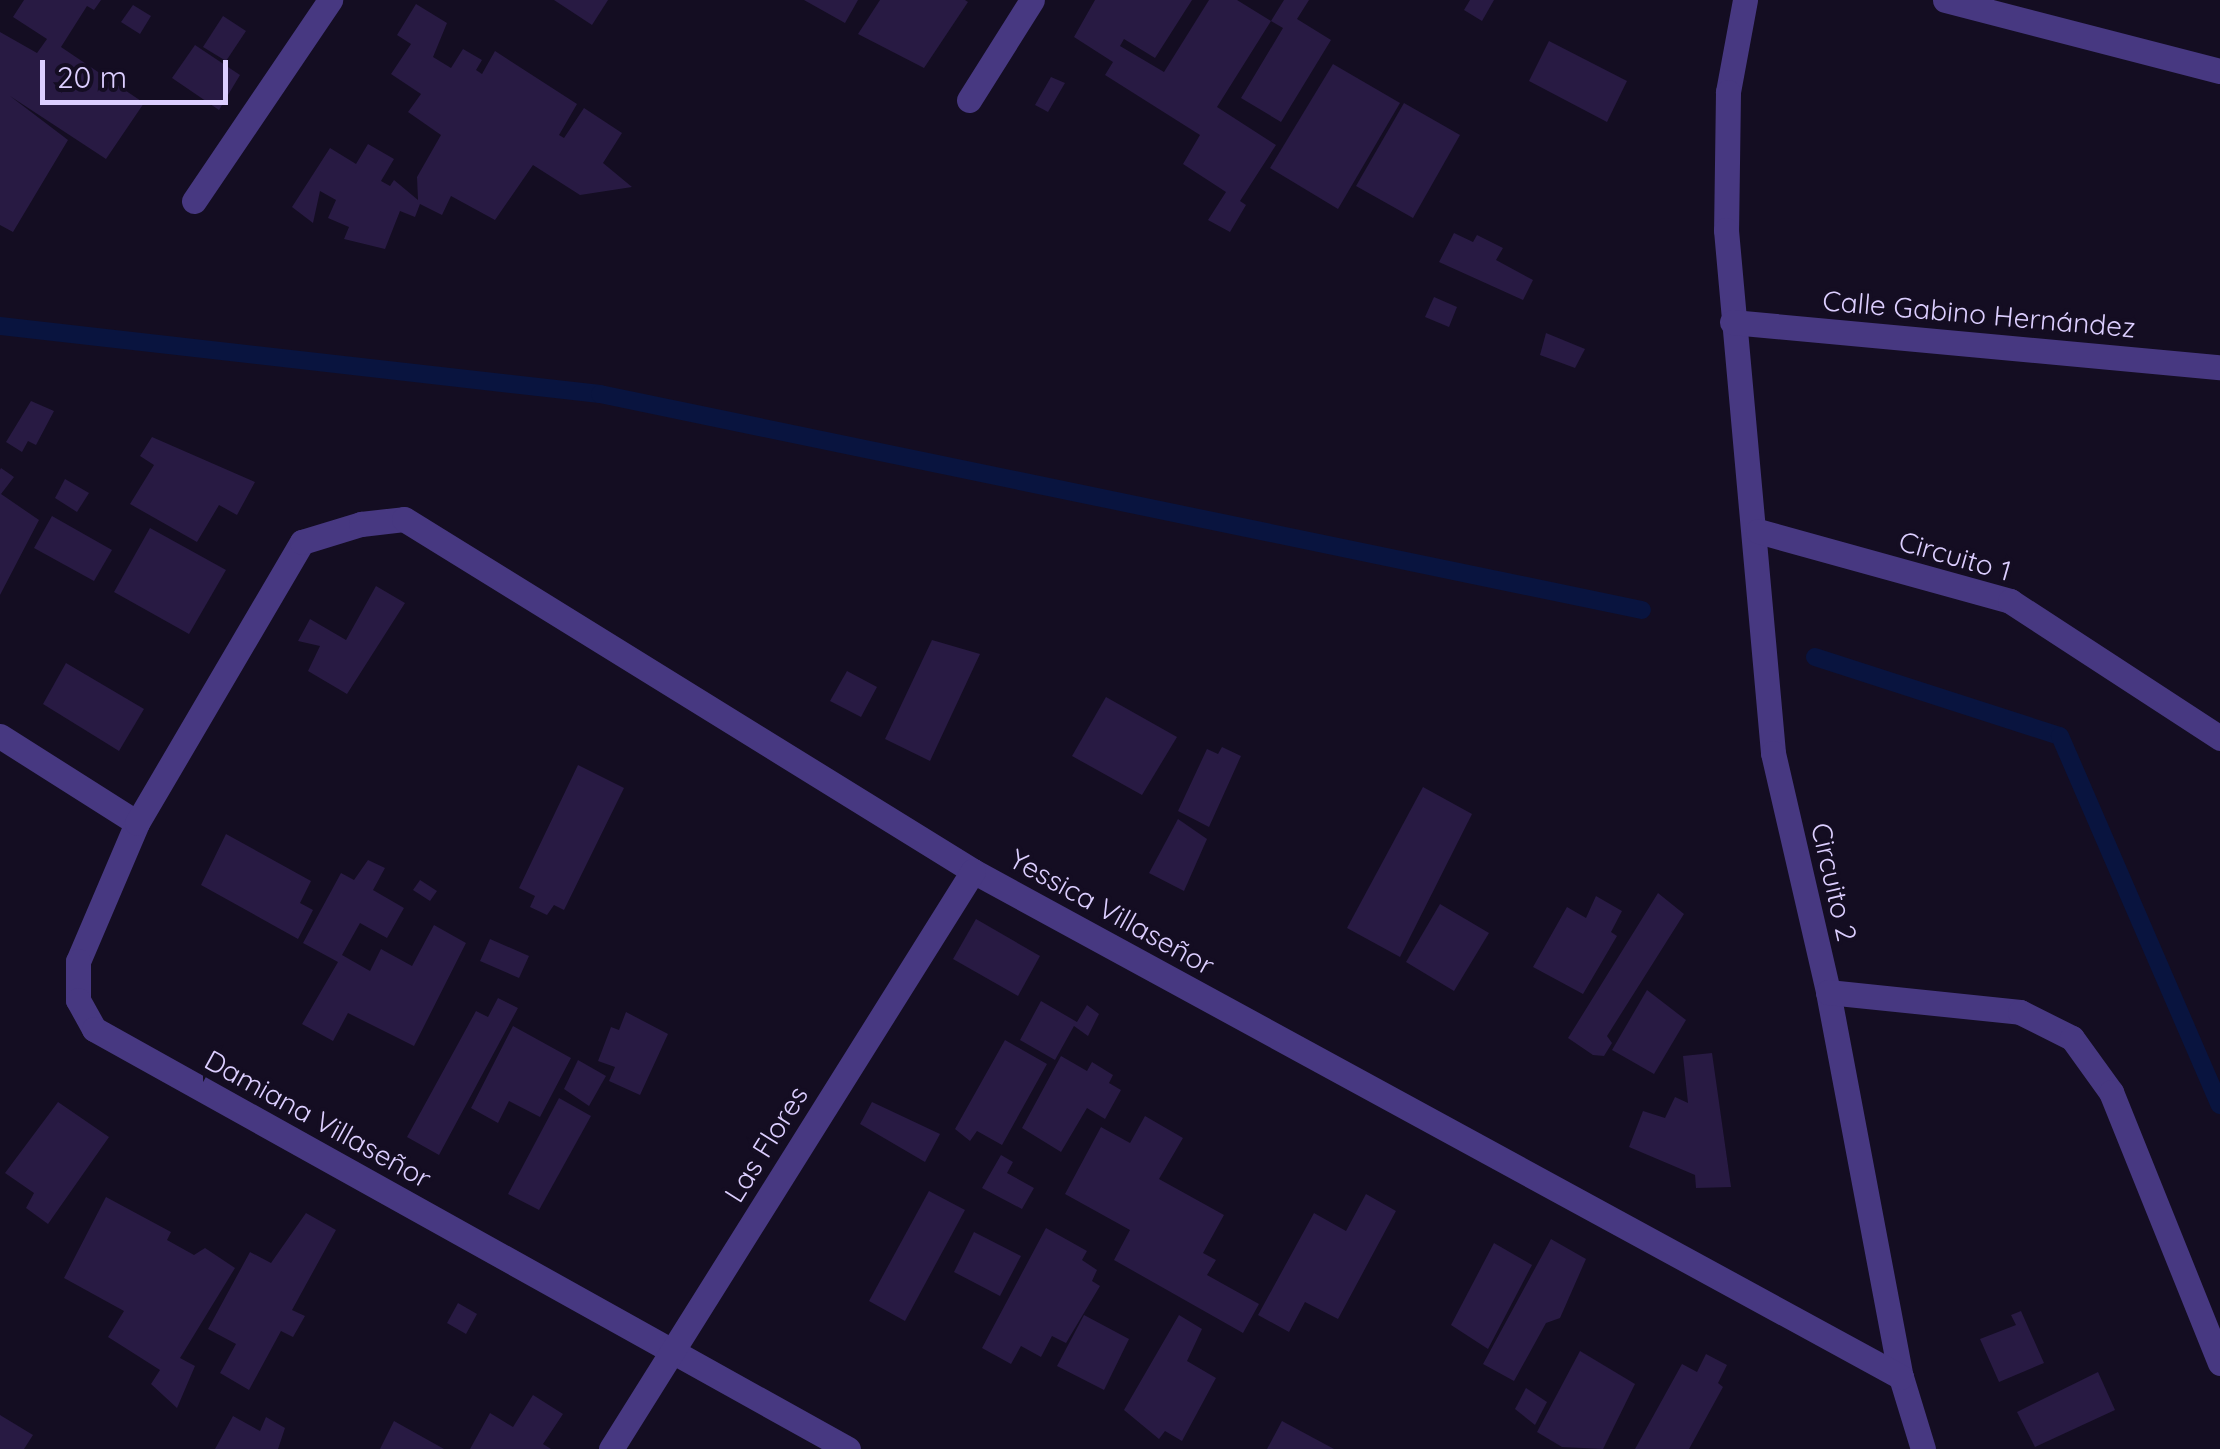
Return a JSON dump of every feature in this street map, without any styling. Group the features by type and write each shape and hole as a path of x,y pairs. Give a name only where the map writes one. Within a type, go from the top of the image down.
{"street":[{"path":"194,200 330,0"},
{"path":"970,100 1032,0"},
{"name":"Circuito 2","path":"1745,0 1726,155 1732,322 1758,531 1774,753 1828,992 1901,1377 1924,1449"},
{"path":"1945,0 2220,70"},
{"name":"Calle Gabino Hernández","path":"1732,322 2220,367"},
{"name":"Yessica Villaseñor","path":"302,542 361,524 404,520 973,871 1901,1377"},
{"name":"Circuito 1","path":"1758,531 2010,601 2220,738"},
{"name":"Damiana Villaseñor","path":"302,542 137,823 78,961 78,1000 94,1029 848,1449"},
{"path":"0,736 137,823"},
{"name":"Las Flores","path":"610,1449 973,871"},
{"path":"1828,992 2020,1012 2072,1038 2110,1092 2220,1363"}],"building":[{"path":"24,0 101,0 94,10 87,6 61,47 144,103 106,159 10,96 68,140 13,232 0,225 0,32 37,53 47,39 13,17"},
{"path":"554,0 608,0 592,25"},
{"path":"804,0 858,0 845,23"},
{"path":"880,0 968,2 924,68 858,34"},
{"path":"1095,0 1192,0 1155,58 1124,39 1120,46 1164,72 1209,0 1237,0 1271,21 1217,107 1276,145 1240,201 1246,205 1230,232 1208,220 1226,192 1183,164 1200,135 1105,75 1113,62 1074,37"},
{"path":"1284,0 1309,0 1297,19 1331,40 1281,122 1241,98 1283,28 1271,21"},
{"path":"1470,0 1494,0 1482,21 1464,10"},
{"path":"416,4 447,23 433,57 451,68 463,49 482,60 476,70 482,74 495,51 577,104 559,135 564,138 584,108 622,133 603,163 632,187 580,195 533,165 495,220 451,196 442,215 420,204 415,217 400,211 385,249 344,239 349,227 328,218 336,200 320,191 313,223 292,207 330,148 356,164 368,144 394,159 381,181 390,186 394,180 418,200 417,177 441,135 408,112 421,94 391,74 411,44 397,35"},
{"path":"133,5 151,16 140,34 121,22"},
{"path":"223,16 246,31 226,61 203,47"},
{"path":"1549,41 1627,81 1607,122 1529,81"},
{"path":"195,45 240,75 219,110 172,78"},
{"path":"1333,64 1400,103 1338,209 1270,168"},
{"path":"1051,77 1065,83 1048,112 1035,105"},
{"path":"1404,103 1460,135 1413,218 1356,186"},
{"path":"1454,233 1473,242 1477,235 1503,248 1496,260 1533,280 1523,300 1439,262"},
{"path":"1434,297 1457,307 1449,327 1425,317"},
{"path":"1546,333 1585,349 1575,368 1540,355"},
{"path":"31,401 54,411 36,445 28,441 22,452 6,442"},
{"path":"152,437 255,482 237,515 219,505 197,542 130,504 154,465 140,456"},
{"path":"0,470 14,477 1,494 39,520 0,595"},
{"path":"65,479 89,493 77,512 55,498"},
{"path":"52,516 112,550 94,581 34,548"},
{"path":"150,528 226,570 189,634 114,592"},
{"path":"376,586 405,603 347,694 308,671 320,646 298,641 310,619 346,640"},
{"path":"932,640 980,654 930,761 885,739"},
{"path":"66,663 144,709 119,751 43,704"},
{"path":"847,671 877,687 861,717 830,701"},
{"path":"1106,697 1177,737 1142,795 1072,756"},
{"path":"1222,747 1241,756 1209,827 1178,811 1207,749 1218,754"},
{"path":"578,765 624,788 564,910 554,905 547,915 530,907 535,896 519,888"},
{"path":"1423,787 1472,814 1400,957 1347,928"},
{"path":"1178,819 1207,839 1184,891 1149,873"},
{"path":"226,834 311,881 300,903 313,910 298,939 201,885"},
{"path":"368,860 385,868 373,890 404,908 387,938 360,923 342,955 370,971 381,949 412,966 434,925 466,943 414,1046 348,1013 333,1041 302,1024 338,962 303,943 341,873 354,880"},
{"path":"420,880 437,891 430,901 413,890"},
{"path":"1658,893 1684,914 1607,1036 1612,1043 1604,1056 1593,1055 1568,1038"},
{"path":"1596,896 1622,911 1611,932 1617,936 1583,994 1533,967 1567,907 1586,918"},
{"path":"1440,904 1489,933 1454,991 1406,962"},
{"path":"976,919 1040,956 1018,996 953,959"},
{"path":"490,939 529,956 519,978 480,961"},
{"path":"1647,990 1686,1020 1654,1074 1612,1050"},
{"path":"498,998 518,1008 439,1155 407,1137 476,1011 488,1017"},
{"path":"1041,1001 1077,1022 1087,1005 1099,1014 1088,1036 1074,1026 1055,1060 1020,1040"},
{"path":"626,1012 668,1034 640,1095 609,1081 615,1067 598,1061 611,1027 619,1030"},
{"path":"513,1026 571,1058 540,1117 509,1101 498,1123 471,1108"},
{"path":"1005,1040 1047,1064 1002,1145 977,1131 970,1141 955,1129"},
{"path":"1712,1053 1731,1187 1696,1188 1695,1175 1629,1147 1643,1111 1665,1118 1675,1097 1688,1103 1683,1056"},
{"path":"1061,1056 1087,1071 1092,1062 1113,1075 1109,1083 1121,1090 1105,1119 1087,1108 1061,1152 1022,1128"},
{"path":"578,1060 606,1076 589,1106 564,1089"},
{"path":"559,1098 591,1116 539,1210 508,1194"},
{"path":"58,1102 109,1137 48,1224 26,1208 34,1193 5,1173"},
{"path":"872,1102 940,1134 925,1162 860,1124"},
{"path":"1145,1116 1183,1138 1159,1179 1224,1215 1203,1253 1216,1260 1207,1275 1259,1304 1243,1333 1114,1260 1130,1230 1065,1194 1101,1127 1130,1143"},
{"path":"1001,1155 1013,1162 1007,1173 1034,1188 1022,1209 982,1188"},
{"path":"929,1191 965,1210 905,1321 869,1301"},
{"path":"1366,1194 1396,1211 1338,1319 1305,1302 1289,1332 1258,1315 1314,1213 1346,1231"},
{"path":"106,1197 171,1232 167,1240 194,1255 205,1248 235,1268 180,1358 195,1366 177,1408 151,1384 160,1370 108,1337 124,1311 64,1278"},
{"path":"306,1213 336,1230 292,1310 305,1316 293,1337 281,1331 249,1390 220,1373 236,1344 208,1329 250,1252 271,1263"},
{"path":"1046,1228 1087,1251 1082,1260 1097,1270 1092,1281 1100,1286 1066,1343 1052,1336 1041,1357 1021,1346 1011,1364 982,1348"},
{"path":"974,1232 1021,1256 1000,1296 954,1272"},
{"path":"1551,1239 1586,1259 1560,1318 1546,1323 1514,1381 1483,1364"},
{"path":"1494,1243 1532,1265 1488,1349 1451,1325"},
{"path":"458,1303 477,1314 466,1334 447,1323"},
{"path":"2021,1311 2044,1363 1999,1382 1980,1339 2016,1325 2011,1315"},
{"path":"1084,1315 1129,1339 1104,1390 1057,1366"},
{"path":"1179,1315 1202,1329 1187,1361 1216,1378 1182,1441 1165,1431 1159,1439 1124,1410"},
{"path":"1580,1351 1635,1384 1603,1449 1562,1447 1537,1432"},
{"path":"1706,1354 1727,1365 1718,1383 1723,1387 1689,1449 1635,1449 1682,1364 1697,1372"},
{"path":"2098,1372 2115,1410 2035,1447 2017,1412"},
{"path":"1526,1388 1547,1402 1535,1425 1515,1409"},
{"path":"533,1395 563,1414 543,1444 551,1449 470,1449 490,1413 513,1427"},
{"path":"0,1415 33,1435 24,1449 0,1449"},
{"path":"233,1416 260,1431 266,1417 285,1428 278,1449 215,1449"},
{"path":"394,1421 444,1449 380,1449"},
{"path":"1282,1421 1334,1449 1267,1449"}],"waterway":[{"path":"0,326 600,394 1642,610"},
{"path":"1815,657 2060,736 2220,1105"}]}
